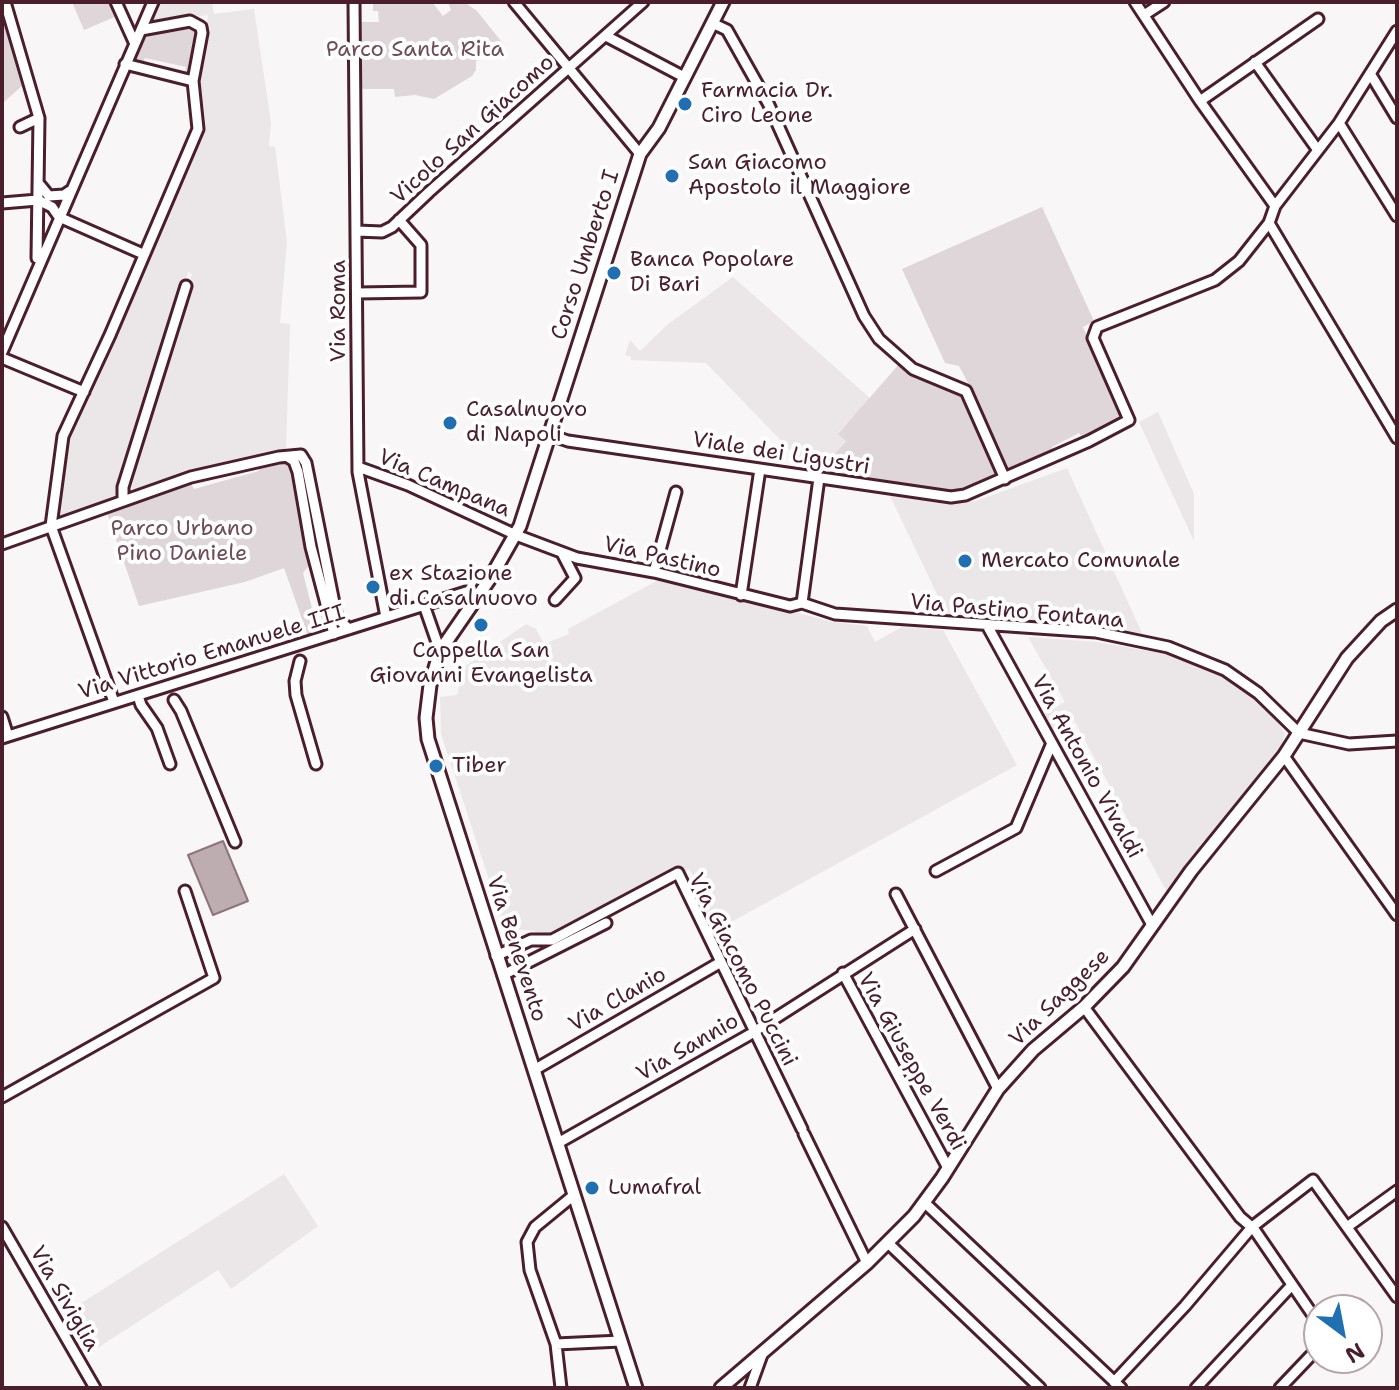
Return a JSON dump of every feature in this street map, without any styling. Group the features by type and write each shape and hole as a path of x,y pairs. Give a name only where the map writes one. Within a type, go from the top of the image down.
{"main road":[{"name":"Corso Umberto I","path":"516,535 640,154 659,128 723,2"},
{"name":"Via Benevento","path":"516,535 440,651 428,701 428,739 636,1388"},
{"name":"Via Saggese","path":"721,1388 867,1263 924,1202 998,1089 1033,1050 1084,1007 1123,967 1191,871 1284,756 1347,658 1381,621 1397,610"}],"street":[{"path":"5,2 39,118 37,265"},
{"path":"116,2 135,44"},
{"path":"2,352 153,2"},
{"name":"Via Roma","path":"354,2 358,467 386,617"},
{"path":"514,2 640,154"},
{"name":"Vicolo San Giacomo","path":"357,231 387,231 643,2"},
{"path":"1135,2 1200,101 1275,206"},
{"path":"1144,15 1164,2"},
{"path":"1200,101 1318,19"},
{"path":"114,702 51,526 63,436 198,129 193,81 202,33 199,24 190,21 141,30"},
{"path":"712,23 727,30 768,103 864,316 879,339 913,369 966,391 1005,479"},
{"path":"1397,31 1339,123 1275,206 1269,223 1397,438"},
{"path":"606,36 684,77"},
{"path":"1255,62 1317,149"},
{"path":"125,64 193,81"},
{"path":"1371,75 1397,118"},
{"path":"20,127 39,118"},
{"path":"1339,123 1397,216"},
{"path":"38,182 42,191 49,196 64,195 70,191"},
{"path":"2,203 38,200 52,207 59,217 143,254"},
{"path":"357,293 421,292 421,245 399,220"},
{"name":"Viale dei Ligustri","path":"550,435 568,441 819,478 951,497 965,495 1089,441 1129,420 1093,338 1097,327 1215,280 1239,261 1269,223"},
{"path":"38,228 42,233 52,232"},
{"path":"123,501 123,487 186,286"},
{"path":"2,358 84,392"},
{"path":"2,544 191,477 301,455 306,463 337,618 349,629"},
{"path":"288,457 294,461 298,472 311,547 334,634"},
{"name":"Via Campana","path":"358,467 408,485 516,535"},
{"path":"741,595 760,469"},
{"path":"802,603 819,478"},
{"path":"654,572 676,492"},
{"name":"Via Pastino","path":"516,535 562,553 790,606 802,603"},
{"path":"555,600 575,578 562,553"},
{"name":"Via Vittorio Emanuele III","path":"5,737 114,702 170,688 466,592 479,595"},
{"name":"Via Pastino Fontana","path":"802,603 835,614 988,627 1096,632 1168,647 1225,670 1258,693 1299,733"},
{"path":"424,605 440,651"},
{"name":"Via Antonio Vivaldi","path":"988,627 1152,925"},
{"path":"300,661 295,681 296,695 316,764"},
{"path":"138,696 157,728 170,764"},
{"path":"174,700 235,842"},
{"path":"2,717 5,737"},
{"path":"1299,733 1349,744 1397,741"},
{"path":"936,871 1016,828 1052,743"},
{"path":"1284,756 1397,915"},
{"name":"Via Giacomo Puccini","path":"496,956 531,940 552,940 678,873 867,1263"},
{"path":"2,1097 214,978 185,891"},
{"path":"896,894 998,1089"},
{"path":"503,975 606,923"},
{"name":"Via Sannio","path":"558,1143 755,1031 915,929"},
{"name":"Via Clanio","path":"534,1070 721,962"},
{"name":"Via Giuseppe Verdi","path":"843,973 948,1168"},
{"path":"1084,1007 1240,1217 1252,1227 1303,1301"},
{"path":"924,1202 1118,1385 1252,1227 1313,1180 1397,1297"},
{"path":"1347,1227 1397,1191"},
{"path":"561,1388 556,1344 530,1270 527,1242 535,1227 574,1195"},
{"name":"Via Siviglia","path":"2,1227 95,1388"},
{"path":"888,1243 1040,1388"},
{"path":"1196,1388 1292,1285"},
{"path":"556,1344 621,1341"},
{"path":"750,1388 763,1352"},
{"path":"1280,1388 1303,1364"}],"shaded area":[{"path":"158,2 212,2 214,14 254,9 271,123 269,146 275,147 287,242 280,323 290,324 286,449 136,492 131,486 192,274 188,272 115,498 60,517 68,437 202,130 198,87 208,15 150,24"},
{"path":"733,277 871,399 838,433 846,440 819,471 792,467 798,458 706,363 631,360 625,355 630,340 640,351 667,325"},
{"path":"1158,412 1194,494 1194,541 1139,422"},
{"path":"1067,468 1142,633 1035,620 947,615 890,496 943,503 976,501"},
{"path":"662,578 833,622 867,626 875,642 902,627 943,630 1017,765 711,933 684,880 693,876 689,869 552,938 532,942 535,931 505,928 441,734 440,697 457,695 464,667 526,624 536,629 544,644 569,634 568,629"},
{"path":"1028,637 1097,642 1166,654 1220,674 1253,697 1275,718 1285,734 1279,751 1168,894 1075,722 1052,735 1041,716 1065,702"},
{"path":"223,841 248,901 213,915 188,855"},
{"path":"284,1174 318,1226 231,1289 218,1270 82,1358 58,1318"}],"green space":[{"path":"72,2 111,2 117,16 84,30"},
{"name":"Parco Santa Rita","path":"373,2 432,2 443,16 451,10 448,2 464,2 477,11 505,46 476,61 472,76 434,99 415,95 395,97 394,89 359,89 360,22 379,22 378,11 373,11"},
{"path":"2,16 24,84 4,102 2,99"},
{"path":"194,25 198,32 191,72 185,73 186,67 145,58 143,63 135,59 146,33"},
{"path":"1042,207 1094,321 1083,327 1120,410 1121,420 1083,438 1079,433 1052,447 1053,452 1008,469 959,366 945,363 902,269"},
{"path":"900,363 963,393 998,476 973,486 947,491 819,471 846,441 838,434"},
{"name":"Parco Urbano Pino Daniele","path":"284,462 295,473 311,563 303,573 319,636 309,639 284,568 245,582 139,606 107,513 191,483 194,489 259,471 258,466"}],"place":[{"name":"Farmacia Dr. Ciro Leone","path":"685,104"},
{"name":"San Giacomo Apostolo il Maggiore","path":"672,176"},
{"name":"Banca Popolare Di Bari","path":"614,273"},
{"name":"Casalnuovo di Napoli","path":"450,423"},
{"name":"Mercato Comunale","path":"965,561"},
{"name":"ex Stazione di Casalnuovo","path":"373,587"},
{"name":"Cappella San Giovanni Evangelista","path":"481,625"},
{"name":"Tiber","path":"436,766"},
{"name":"Lumafral","path":"592,1188"}]}
